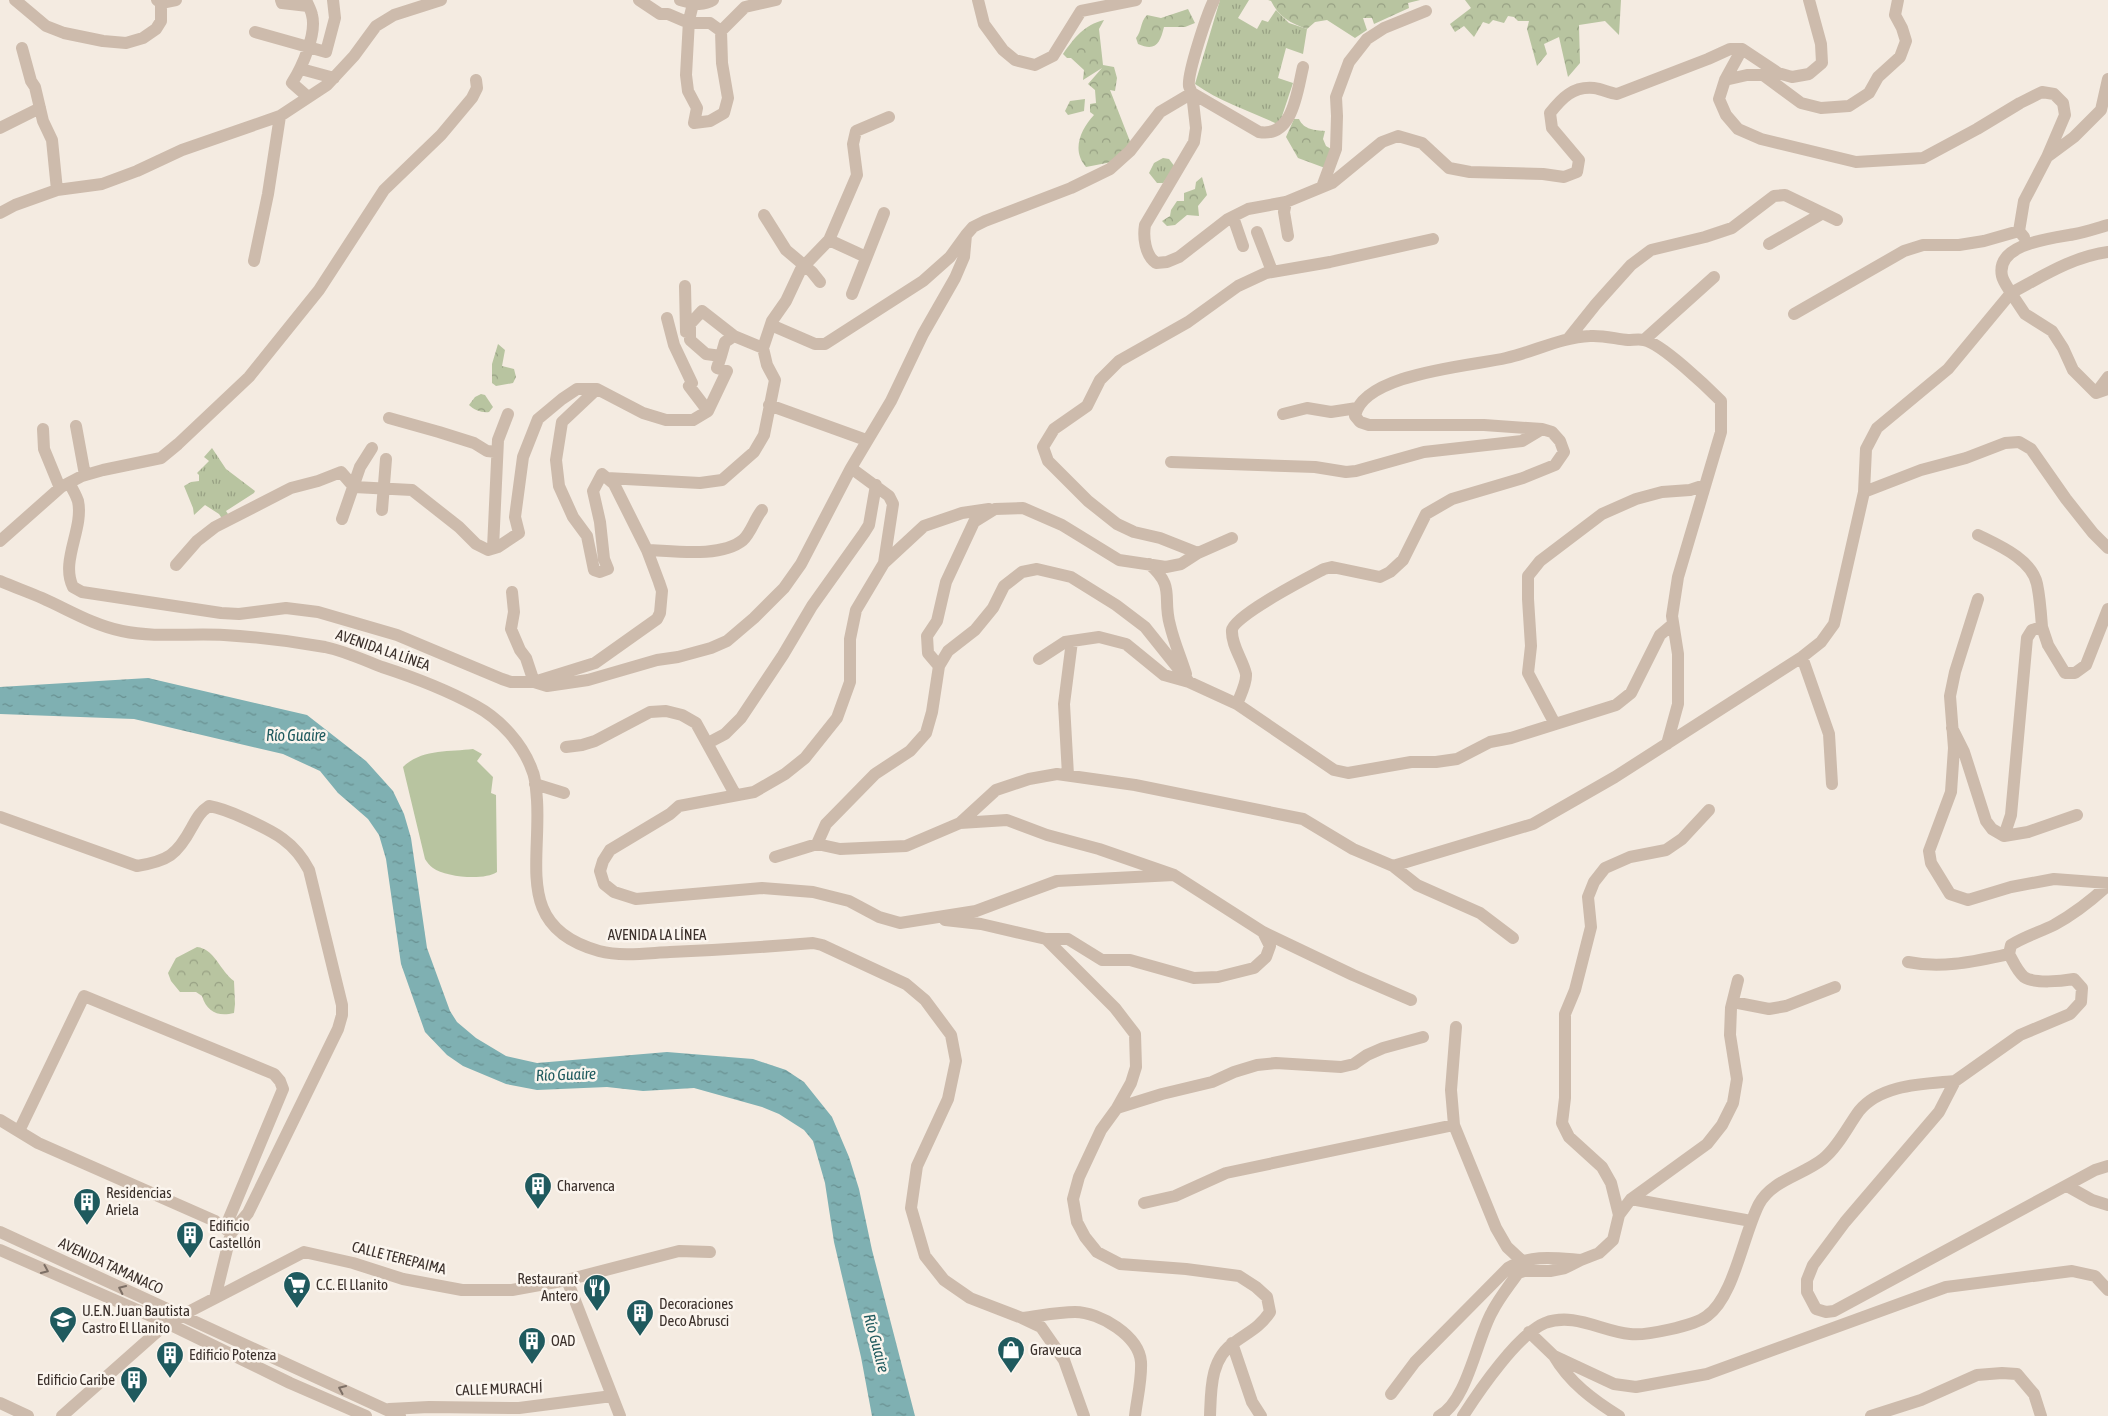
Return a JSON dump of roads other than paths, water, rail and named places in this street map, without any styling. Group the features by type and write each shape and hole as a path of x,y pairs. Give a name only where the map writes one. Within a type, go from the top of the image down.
{"street":[{"path":"15,0 46,26 64,33 103,41 126,43 143,38 156,29 161,21 159,1 176,0"},
{"path":"281,0 282,3 307,3 313,16 310,47 301,69 292,83 308,97"},
{"path":"255,32 326,52 335,18 333,0"},
{"path":"0,213 57,190 102,184 137,171 182,150 280,116 327,85 354,56 376,26 394,15 442,0"},
{"path":"639,0 660,14 668,14 689,23 710,23 721,31"},
{"path":"680,0 693,4 706,4 713,0"},
{"path":"693,4 689,23 686,75 688,91 697,108 694,123 710,121 724,113 728,98 722,63 721,31 743,4 776,0"},
{"path":"978,0 984,24 1003,50 1015,60 1035,65 1053,56 1081,11 1136,0"},
{"path":"1214,0 1205,22 1189,86 1192,93 1196,128 1194,142 1145,225 1143,236 1149,258 1156,263 1167,262 1178,257 1233,217 1248,209 1286,202 1332,183 1382,142 1398,136 1422,143 1449,168 1470,172 1564,176 1577,172 1579,160 1552,128 1550,113 1566,95 1581,88 1596,88 1606,93 1617,94 1730,49 1742,49 1778,73 1792,77 1809,74 1822,63 1821,44 1809,0"},
{"path":"1725,80 1747,75 1762,75 1801,103 1821,108 1849,106 1869,93 1878,77 1900,57 1906,41 1895,15 1898,0"},
{"path":"1322,187 1336,149 1336,97 1349,62 1367,38 1384,28 1426,11"},
{"path":"22,48 31,81 35,87 40,108 52,140 57,190"},
{"path":"1742,49 1725,80 1719,99 1726,115 1738,130 1761,139 1856,162 1923,158 2042,92 2054,94 2063,103 2065,115 2047,157 2024,201 2019,231 2029,243"},
{"path":"1192,93 1259,132 1268,134 1283,127 1294,104 1303,67"},
{"path":"301,69 334,78"},
{"path":"2047,157 2074,137 2101,110 2108,79"},
{"path":"0,541 64,485 85,475 161,458 249,377 319,290 384,190 440,135 472,98 477,88 476,80"},
{"path":"771,325 815,344 825,344 923,281 950,256 972,227 1071,188 1110,169 1130,151 1160,112 1192,93"},
{"path":"0,128 40,108"},
{"path":"254,261 268,194 280,116"},
{"path":"607,478 700,483 722,480 754,452 764,435 774,380 767,365 763,348 771,325 803,266 829,240 857,176 853,144 856,131 889,117"},
{"path":"1568,339 1631,265 1651,250 1705,237 1732,228 1774,196 1785,194 1837,220"},
{"path":"1286,202 1284,212 1288,236"},
{"path":"852,294 884,213"},
{"path":"1769,244 1823,213"},
{"path":"764,215 786,250 812,272 820,282"},
{"path":"1233,217 1243,246"},
{"path":"2108,225 2078,234 2029,243 2008,255 2003,262 2002,276 2025,314 2052,331 2063,348 2073,370 2102,391 2108,377"},
{"path":"1794,314 1904,251 1923,245 1958,245 1984,241 2019,231"},
{"path":"1257,232 1272,271"},
{"path":"43,429 44,449 64,485 77,499 79,510 69,572 73,587 82,592 221,613 239,614 286,608 318,612 397,635 511,682 534,682 547,686 588,680 657,660 678,658 727,641 754,618 784,588 801,564 866,440 890,401 923,334 955,278 964,257 966,235"},
{"path":"1198,553 1160,538 1134,532 1117,524 1088,501 1048,461 1043,447 1054,429 1087,406 1100,380 1119,361 1188,322 1238,286 1272,271 1330,262 1433,239"},
{"path":"829,240 866,258"},
{"path":"1393,866 1533,824 1615,777 1802,657 1821,642 1834,624 1864,492 1866,449 1877,428 1948,370 2011,293 2058,266 2094,254 2108,252"},
{"path":"1644,340 1714,277"},
{"path":"685,286 686,336 706,354 721,356"},
{"path":"690,340 690,324 702,311 734,336 763,348"},
{"path":"667,318 674,345 692,383 689,386 708,411"},
{"path":"353,486 412,490 459,527 476,544 488,550 518,533 515,517 523,457 538,419 562,399 577,390 596,389 643,414 666,420 693,420 708,411 726,371 717,368 724,342 734,336"},
{"path":"1237,704 1246,676 1232,636 1235,622 1324,569 1332,567 1380,577 1390,572 1403,560 1426,514 1452,500 1524,478 1555,465 1561,459 1564,452 1560,441 1552,432 1542,429 1484,425 1369,425 1360,422 1355,416 1357,408 1375,391 1401,380 1445,367 1506,358 1568,339 1591,336 1644,340 1663,351 1721,400 1721,432 1678,577 1672,616 1678,654 1678,704 1667,744"},
{"path":"534,682 595,663 657,619 660,613 662,591 647,550 614,484 602,474 593,491 600,522 604,559 608,569 600,572 594,570 587,536 573,517 559,486 556,460 562,422 596,389"},
{"path":"769,405 866,440"},
{"path":"1283,414 1307,408 1330,412 1357,408"},
{"path":"493,548 496,452 498,440 508,414"},
{"path":"389,418 474,443 487,451 496,452"},
{"path":"76,426 85,475"},
{"path":"1171,462 1315,467 1346,472 1356,471 1424,452 1522,442 1542,429"},
{"path":"1864,492 1921,470 1966,458 2005,443 2019,442 2031,449 2066,499 2093,533 2108,548"},
{"path":"342,519 360,467 372,448"},
{"path":"382,510 386,458"},
{"path":"851,468 889,496 893,504 884,563"},
{"path":"176,565 197,541 215,527 291,488 318,481 341,472 353,486"},
{"path":"708,743 724,734 741,718 783,655 812,606 864,533 869,525 876,485"},
{"path":"1555,724 1528,673 1531,646 1528,576 1540,561 1602,514 1636,499 1662,492 1690,490 1706,485"},
{"path":"1174,875 1058,881 976,911 900,923 879,917 849,901 813,892 762,888 636,899 614,892 604,884 600,871 603,861 610,850 679,806 735,794 754,792 785,774 806,758 837,718 850,682 850,639 856,610 884,563 924,526 962,513 995,508 1023,508 1062,525 1118,560 1166,567 1181,564 1198,553 1232,538"},
{"path":"939,666 928,653 927,636 936,621 946,582 974,522 995,508"},
{"path":"647,550 702,552 728,548 744,539 762,510"},
{"path":"1978,536 2004,548 2024,562 2037,582 2042,627 2048,645 2065,673 2075,673 2086,665 2108,609"},
{"path":"1149,564 1160,573 1166,584 1169,624 1189,682"},
{"path":"818,844 826,824 875,774 910,751 926,733 932,712 939,666 948,651 975,630 993,608 1004,586 1022,572 1037,569 1071,577 1116,604 1145,627 1189,682"},
{"name":"AVENIDA LA LÍNEA","path":"0,580 43,598 94,623 124,631 165,636 220,634 244,636 327,648 437,685 492,715 525,756 533,770 538,839 536,881 539,903 553,924 574,941 602,952 632,954 729,950 813,943 906,984 925,1000 951,1035 956,1061 948,1098 917,1166 911,1208 925,1256 944,1280 970,1298 1041,1327 1064,1360 1084,1416"},
{"path":"512,592 514,612 511,629 520,650 526,658 534,682"},
{"path":"1978,599 1955,672 1950,696 1954,748 1951,792 1928,851 1930,864 1950,894 1968,900 2012,887 2054,879 2108,884"},
{"path":"1039,659 1065,642 1099,636 1126,644 1164,676 1189,682 1237,704 1334,770 1348,773 1411,762 1436,762 1457,759 1490,742 1616,705 1631,693 1660,635 1673,624"},
{"path":"2004,836 2011,816 2027,638 2032,630 2042,627"},
{"path":"1068,775 1064,704 1072,641"},
{"path":"1802,657 1829,734 1832,784"},
{"path":"566,747 595,741 650,712 666,711 682,715 696,723 735,794"},
{"path":"1952,728 1964,752 1986,821 1992,829 2004,836 2028,832 2077,815"},
{"path":"960,823 996,790 1029,779 1058,774 1135,784 1303,819 1353,849 1393,866 1417,885 1480,913 1514,938"},
{"path":"535,784 564,793"},
{"path":"0,817 137,866 159,862 174,854 183,845 200,812 209,806 220,807 276,833 302,858 309,870 342,1005 342,1015 338,1029 248,1214 228,1230"},
{"path":"1619,1215 1611,1183 1602,1168 1569,1136 1562,1124 1565,1098 1565,1014 1575,990 1591,927 1588,897 1594,882 1605,868 1630,857 1666,850 1682,839 1709,810"},
{"path":"775,857 818,844 840,849 906,846 960,823 1007,820 1047,835 1099,849 1174,875 1264,932 1353,975 1411,1000"},
{"path":"2108,884 2090,902 2054,925 2026,936 2012,945 2009,954 2025,977 2052,983 2074,979 2082,988 2081,1002 2070,1014 2020,1034 1955,1081 1939,1112 1845,1222 1813,1265 1807,1280 1807,1292 1816,1309 1826,1312 1834,1311 2095,1170 2108,1166"},
{"path":"931,918 981,924 1046,939 1068,939 1102,960 1130,960 1194,978 1210,977 1254,968 1266,957 1270,946 1264,932"},
{"path":"1046,939 1115,1008 1135,1034 1136,1067 1130,1083 1117,1108 1101,1130 1079,1176 1073,1199 1077,1222 1085,1237 1097,1252 1120,1264 1186,1269 1239,1276 1256,1287 1267,1298 1270,1312 1261,1325 1232,1343 1217,1362 1211,1384 1210,1416"},
{"path":"1908,962 1927,966 1963,964 2009,954"},
{"path":"1439,1416 1453,1402 1472,1366 1492,1312 1518,1273 1565,1268 1599,1254 1613,1240 1619,1215 1631,1199 1706,1144 1722,1125 1733,1103 1737,1079 1730,1035 1733,1002 1738,980"},
{"path":"1733,1002 1769,1009 1777,1008 1835,987"},
{"path":"19,1131 84,996 274,1074 280,1081 283,1090 228,1230 215,1298"},
{"path":"1456,1028 1451,1090 1454,1125 1496,1228 1507,1247 1521,1260"},
{"path":"1117,1108 1162,1094 1212,1082 1234,1072 1257,1065 1276,1062 1341,1066 1354,1064 1367,1055 1383,1048 1423,1037"},
{"path":"1463,1416 1508,1356 1530,1332 1544,1323 1566,1318 1631,1334 1681,1327 1707,1316 1725,1295 1751,1221 1760,1202 1776,1185 1809,1170 1825,1158 1861,1108 1882,1094 1912,1085 1955,1081"},
{"path":"0,1120 38,1143 215,1221 228,1230"},
{"path":"1144,1203 1175,1196 1226,1173 1454,1125"},
{"path":"2067,1186 2092,1200 2108,1205"},
{"path":"1631,1199 1751,1221"},
{"name":"AVENIDA TAMANACO","path":"0,1232 400,1416"},
{"name":"AVENIDA TAMANACO","path":"0,1250 167,1324 290,1383 366,1416"},
{"name":"CALLE TEREPAIMA","path":"62,1416 167,1324 304,1252 403,1279 462,1290 512,1290 567,1280 679,1251 710,1252"},
{"path":"1391,1394 1415,1362 1508,1268 1521,1260 1542,1258 1581,1260"},
{"path":"1554,1356 1614,1384 1636,1388 1707,1374 1946,1287 2072,1271 2094,1276 2108,1290"},
{"path":"567,1280 620,1416"},
{"path":"1022,1318 1078,1312 1104,1319 1126,1334 1136,1347 1141,1362 1135,1416"},
{"path":"1530,1332 1554,1356 1562,1369 1594,1401 1619,1416"},
{"path":"1232,1343 1252,1402 1261,1416"},
{"path":"1871,1416 1921,1400 1977,1375 2002,1373 2017,1374 2034,1394 2041,1416"},
{"name":"CALLE MURACHÍ","path":"386,1409 429,1407 519,1408 612,1396"},
{"path":"0,1403 28,1416"}],"water":[{"name":"Río Guaire","path":"148,678 307,715 366,761 393,791 404,814 411,838 427,948 450,1011 457,1022 476,1038 506,1056 537,1063 667,1052 753,1059 786,1070 804,1082 832,1117 849,1157 859,1189 872,1250 915,1416 872,1416 861,1357 834,1242 825,1183 813,1141 804,1130 779,1114 762,1107 694,1088 643,1091 607,1087 537,1090 506,1084 463,1066 447,1055 425,1032 401,964 386,859 379,835 368,819 338,793 320,771 283,754 134,719 0,714 0,687"}],"place":[{"name":"Charvenca","path":"538,1210"},
{"name":"Residencias Ariela","path":"87,1226"},
{"name":"Edificio Castellón","path":"190,1259"},
{"name":"C.C. El Llanito","path":"297,1309"},
{"name":"Restaurant Antero","path":"597,1312"},
{"name":"Decoraciones Deco Abrusci","path":"640,1337"},
{"name":"U.E.N. Juan Bautista Castro El Llanito","path":"63,1344"},
{"name":"OAD","path":"532,1365"},
{"name":"Graveuca","path":"1011,1374"},
{"name":"Edificio Potenza","path":"170,1379"},
{"name":"Edificio Caribe","path":"134,1404"}]}
